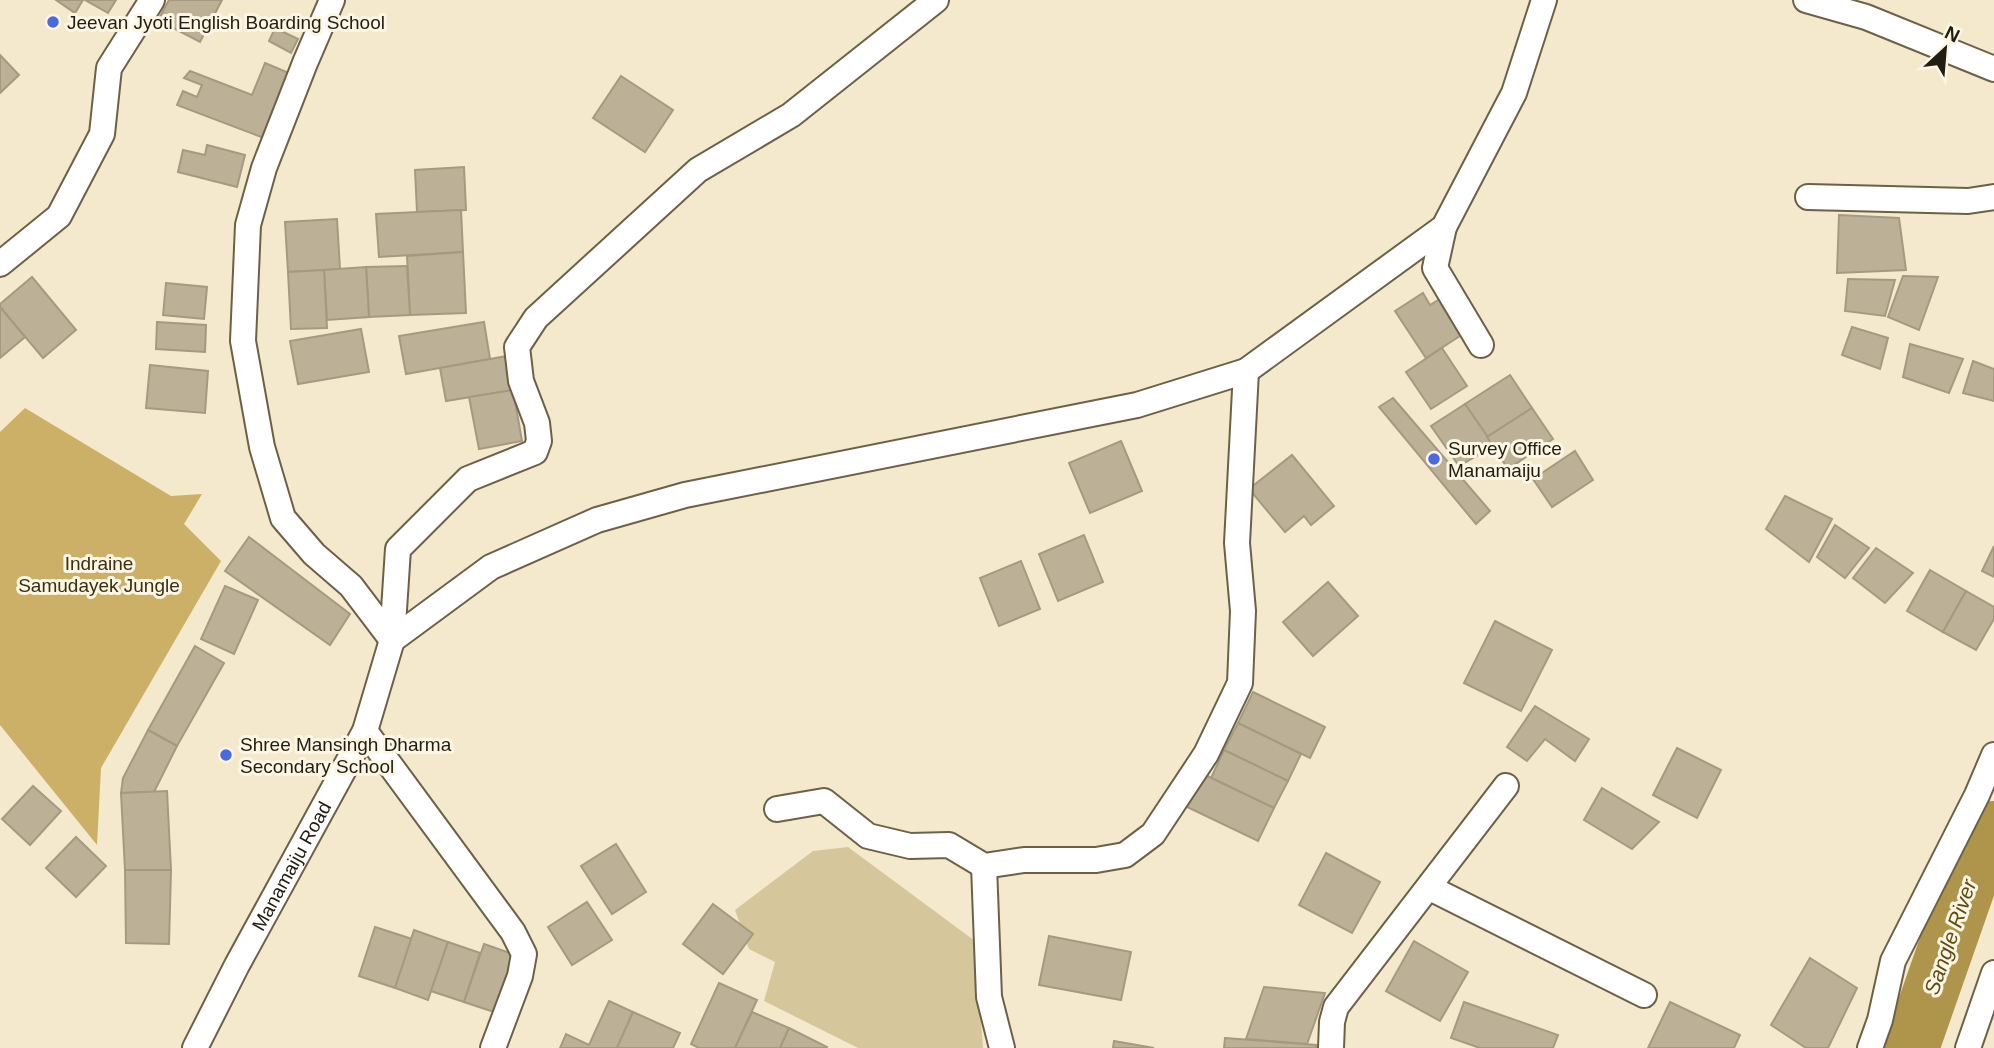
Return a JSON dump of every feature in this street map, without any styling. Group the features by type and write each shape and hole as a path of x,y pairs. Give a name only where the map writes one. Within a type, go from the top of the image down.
{"street":[{"path":"0,264 59,216 102,134 109,68 152,0"},
{"path":"332,0 264,167 248,225 243,341 262,447 283,518 314,554 351,586 392,640 491,567 597,520 685,495 1137,405 1246,371 1444,227"},
{"name":"Manamaiju Road","path":"195,1048 237,965 365,731 392,640 398,549 468,479 535,452 539,441 537,423 521,382 517,347 536,318 698,170 791,115 936,0"},
{"path":"1481,345 1436,268 1444,227 1514,93 1544,0"},
{"path":"1806,0 1866,17 1994,69"},
{"path":"1808,197 1968,201 1994,197"},
{"path":"778,809 824,801 868,836 910,846 949,845 984,866 1024,860 1096,860 1125,855 1153,834 1206,754 1240,682 1242,611 1237,543 1246,371"},
{"path":"365,731 513,932 524,954 520,976 494,1048"},
{"path":"1870,1048 1880,1020 1893,961 1994,755"},
{"path":"1331,1048 1332,1022 1336,1007 1506,786"},
{"path":"984,866 989,998 1002,1048"},
{"path":"1430,888 1644,995"},
{"path":"1968,1048 1994,973"}],"shaded area":[{"path":"848,847 975,941 983,1048 858,1048 764,1001 775,962 749,949 735,910 813,851"}],"green space":[{"name":"Indraine Samudayek Jungle","path":"25,408 171,496 202,494 184,524 221,561 101,768 97,845 0,725 0,432"}],"building":[{"path":"56,0 83,0 75,13"},
{"path":"85,0 116,0 108,13"},
{"path":"169,0 222,0 200,42 158,20"},
{"path":"275,28 298,39 291,53 269,41"},
{"path":"0,55 19,75 0,93"},
{"path":"265,63 289,73 264,138 177,105 183,91 197,97 202,85 184,78 190,71 252,95"},
{"path":"621,76 673,110 645,152 593,118"},
{"path":"207,145 245,155 237,187 178,172 183,150 205,155"},
{"path":"464,167 466,210 417,212 415,170"},
{"path":"461,210 463,252 379,257 376,214"},
{"path":"1839,215 1899,218 1906,270 1837,273"},
{"path":"337,219 340,269 288,272 285,222"},
{"path":"463,252 466,313 410,315 407,256"},
{"path":"407,266 410,315 369,317 366,267"},
{"path":"366,267 369,317 327,320 324,270"},
{"path":"324,270 327,328 291,329 288,272"},
{"path":"1903,276 1938,277 1919,330 1888,317"},
{"path":"32,277 76,330 43,358 0,307 0,304"},
{"path":"1848,279 1895,280 1885,316 1845,311"},
{"path":"166,283 207,287 204,319 163,315"},
{"path":"1423,293 1430,305 1443,297 1466,332 1426,358 1395,311"},
{"path":"0,307 25,337 0,358"},
{"path":"157,322 206,325 205,352 156,349"},
{"path":"484,322 490,359 406,374 399,336"},
{"path":"1852,327 1888,338 1880,369 1842,355"},
{"path":"361,329 369,372 298,384 290,341"},
{"path":"1910,344 1963,359 1949,393 1903,377"},
{"path":"1442,348 1467,386 1431,409 1406,372"},
{"path":"507,356 513,390 446,401 440,368"},
{"path":"1973,361 1994,369 1994,401 1963,393"},
{"path":"150,365 208,371 205,413 146,408"},
{"path":"1510,375 1532,408 1487,437 1465,404"},
{"path":"513,390 522,441 479,449 469,397"},
{"name":"Survey Office Manamaiju","path":"1393,398 1490,511 1476,524 1379,407"},
{"path":"1465,404 1494,446 1459,466 1431,426"},
{"path":"1532,408 1553,439 1508,469 1487,437"},
{"path":"1121,441 1142,491 1090,513 1069,463"},
{"path":"1575,451 1593,480 1552,507 1533,479"},
{"path":"1292,455 1334,506 1311,525 1304,516 1285,532 1249,489"},
{"path":"1785,496 1832,519 1809,562 1766,529"},
{"path":"1835,525 1869,548 1845,578 1817,557"},
{"path":"1084,535 1103,582 1058,601 1039,554"},
{"path":"249,537 350,614 330,645 225,571"},
{"path":"1994,546 1994,577 1982,571"},
{"path":"1876,548 1913,573 1885,603 1853,578"},
{"path":"1021,561 1040,609 999,626 980,578"},
{"path":"1930,570 1966,591 1943,632 1907,611"},
{"path":"1328,582 1358,616 1313,656 1283,622"},
{"path":"225,586 258,600 234,654 201,639"},
{"path":"1966,591 1994,607 1994,619 1976,650 1943,632"},
{"path":"1495,621 1552,650 1521,711 1464,683"},
{"path":"195,646 224,663 177,746 148,730"},
{"path":"1253,692 1325,727 1310,758 1238,723"},
{"path":"1535,706 1589,739 1575,761 1545,739 1527,761 1507,747"},
{"path":"1238,723 1301,754 1288,781 1224,750"},
{"path":"148,730 177,746 154,792 121,793 123,778"},
{"path":"1677,748 1721,770 1697,818 1653,795"},
{"path":"1224,750 1288,781 1274,808 1211,778"},
{"path":"1199,772 1274,808 1258,841 1183,805"},
{"path":"33,786 61,811 30,845 2,819"},
{"path":"1602,788 1659,822 1632,849 1584,820"},
{"path":"167,791 171,870 125,870 121,793"},
{"path":"76,837 106,866 76,897 46,868"},
{"path":"616,844 646,892 612,914 581,866"},
{"path":"1326,853 1380,882 1352,933 1299,905"},
{"path":"125,870 171,870 169,944 126,943"},
{"path":"587,902 612,940 572,965 548,927"},
{"path":"713,904 753,934 723,974 683,944"},
{"path":"375,927 412,939 395,988 359,976"},
{"path":"414,930 448,942 428,1000 395,988"},
{"path":"1049,936 1131,952 1121,1000 1039,985"},
{"path":"1414,941 1468,972 1440,1021 1386,991"},
{"path":"448,942 480,953 464,1002 431,991"},
{"path":"484,944 516,955 497,1013 464,1002"},
{"path":"1810,958 1857,988 1828,1048 1806,1048 1771,1025"},
{"path":"719,983 757,1000 735,1048 699,1048 691,1044"},
{"path":"1264,987 1325,993 1307,1044 1246,1039"},
{"path":"609,1001 633,1012 617,1048 560,1048 566,1034 589,1045"},
{"path":"1464,1002 1558,1035 1553,1048 1480,1048 1451,1038"},
{"path":"1670,1002 1740,1035 1734,1048 1648,1048"},
{"path":"633,1012 680,1033 673,1048 617,1048"},
{"path":"752,1012 789,1028 780,1048 735,1048"},
{"path":"789,1028 827,1047 780,1048"},
{"path":"1225,1038 1316,1045 1316,1048 1224,1048"},
{"path":"1114,1041 1154,1048 1113,1048"}],"waterway":[{"name":"Sangle River","path":"1911,1048 1974,868 1994,829"}],"place":[{"name":"Jeevan Jyoti English Boarding School","path":"53,22"},
{"name":"Survey Office Manamaiju","path":"1434,459"},
{"name":"Shree Mansingh Dharma Secondary School","path":"226,755"}]}
